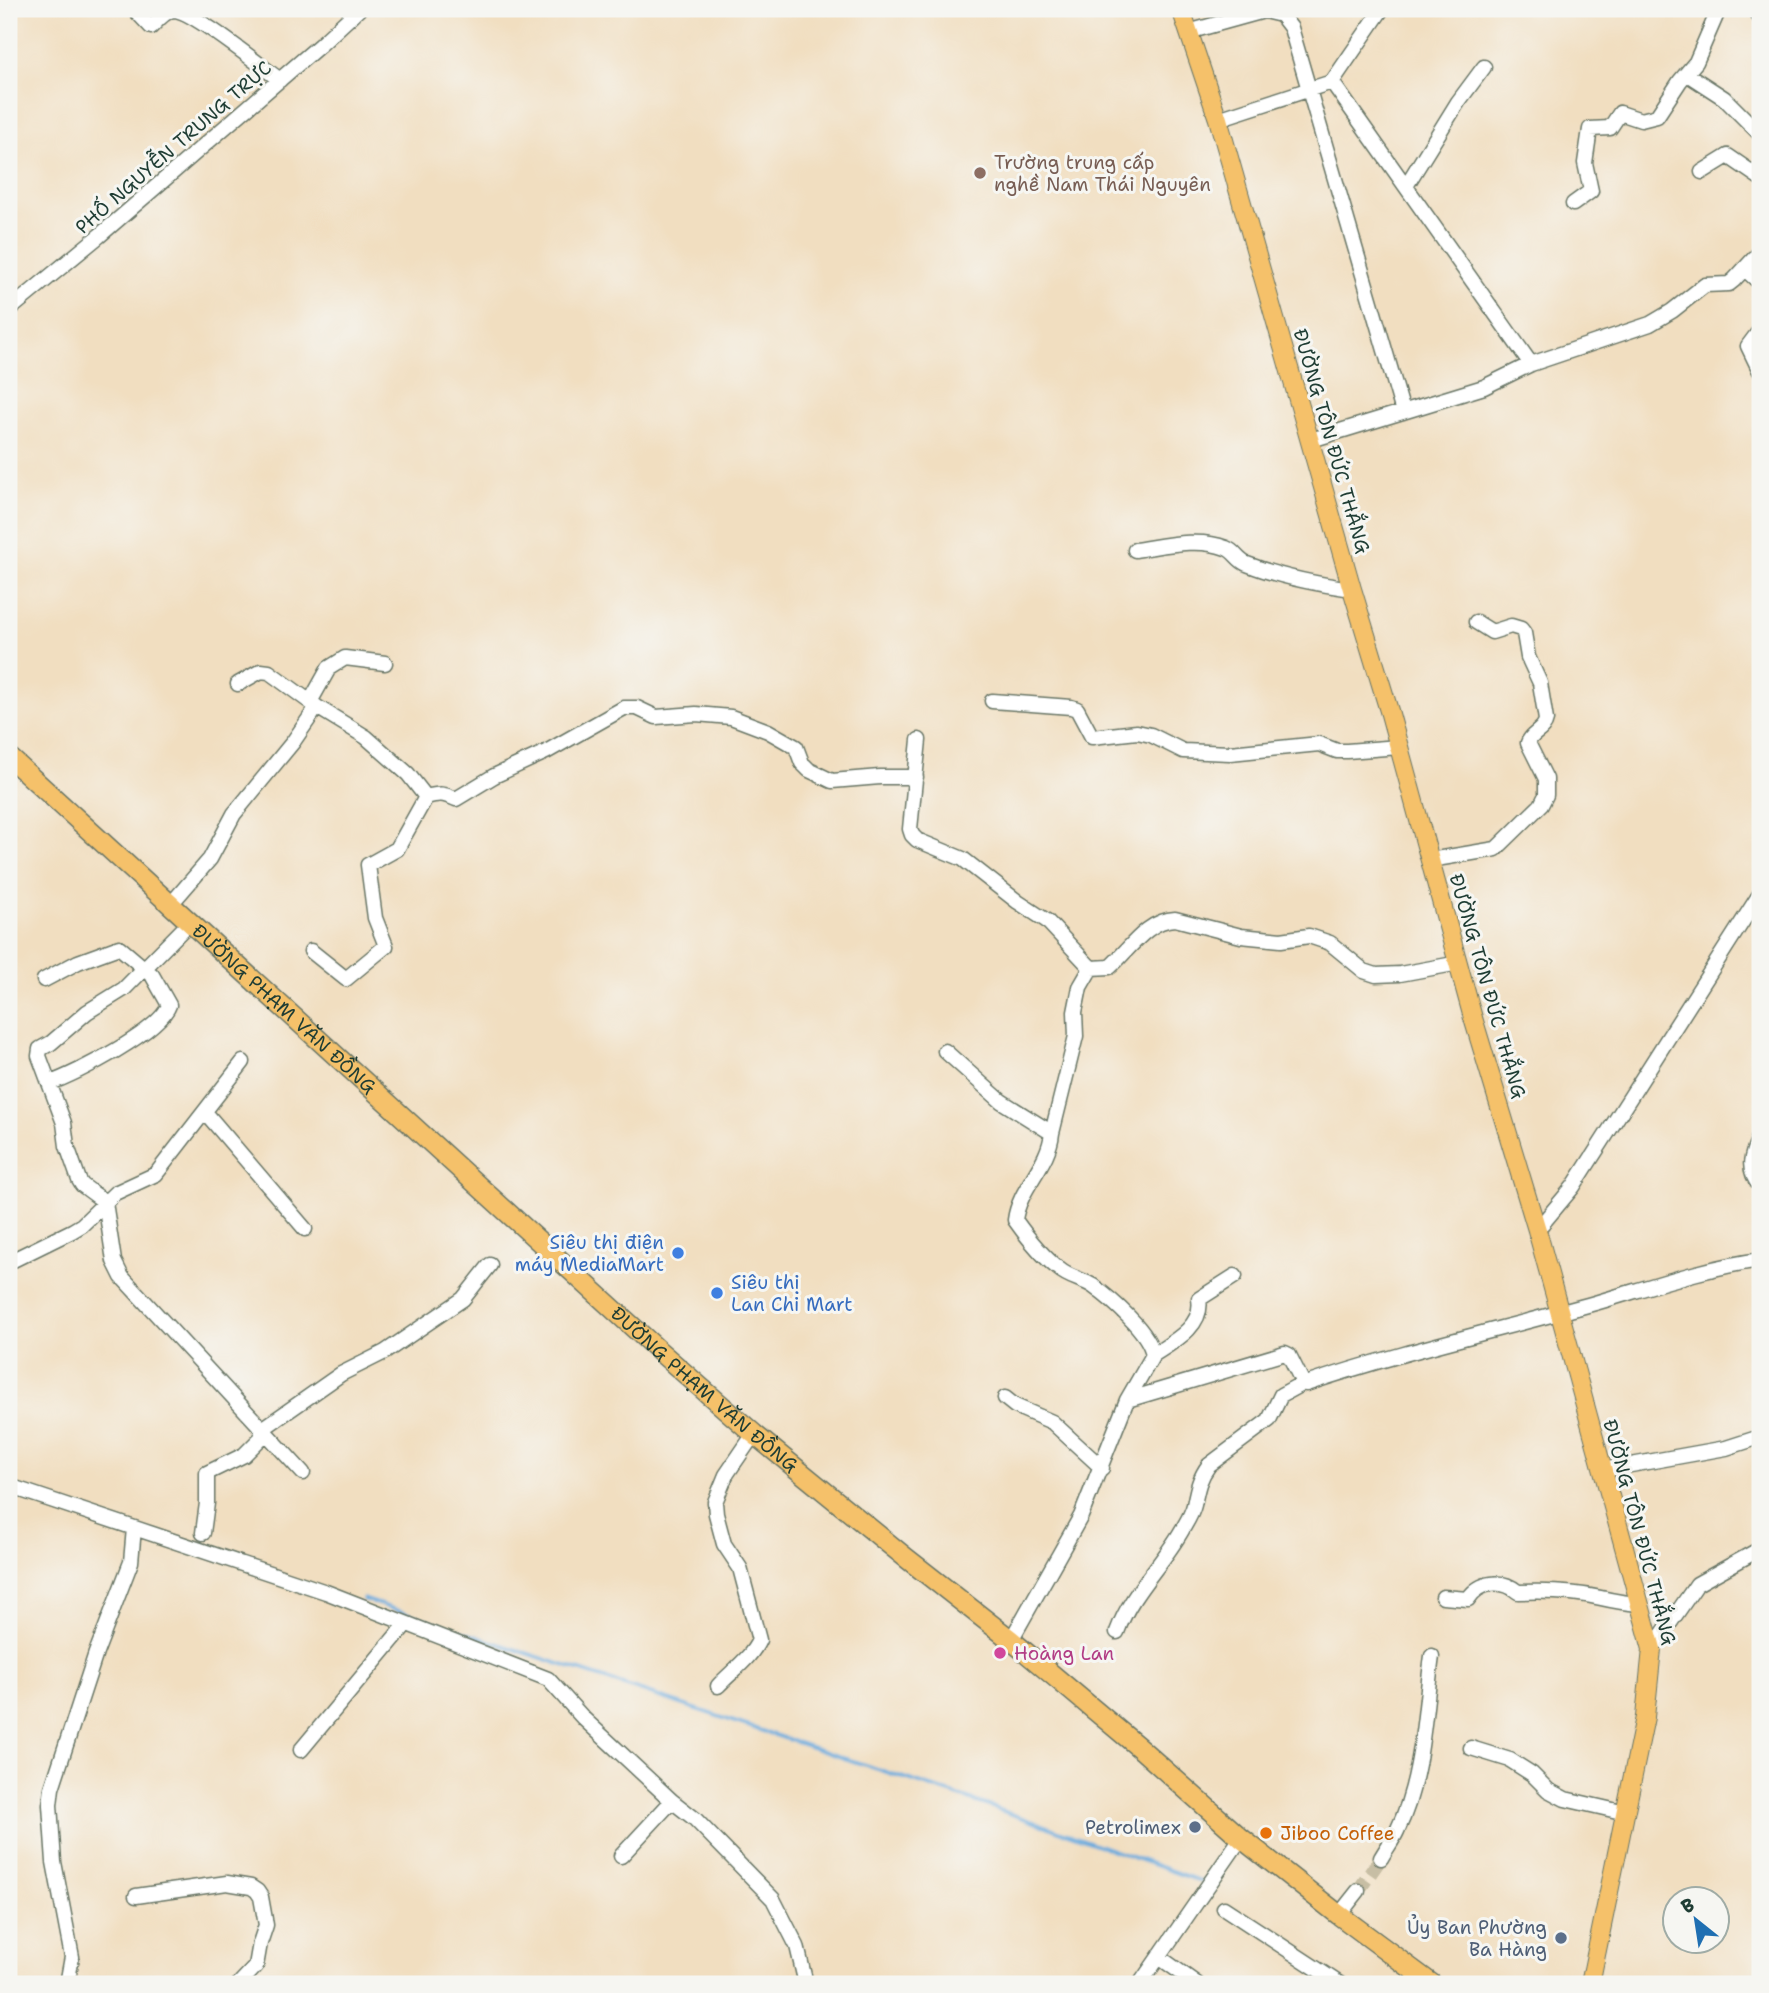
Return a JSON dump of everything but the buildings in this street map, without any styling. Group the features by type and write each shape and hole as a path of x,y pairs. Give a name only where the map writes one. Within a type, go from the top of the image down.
{"highway":[{"name":"ĐƯỜNG PHẠM VĂN ĐỒNG","path":"9,757 658,1350 754,1434 905,1558 1011,1640 1142,1750 1241,1838 1432,1984"}],"main road":[{"name":"ĐƯỜNG TÔN ĐỨC THẮNG","path":"1181,9 1218,119 1311,440 1473,1018 1537,1230 1652,1649 1645,1717 1590,1984"}],"street":[{"path":"134,9 151,27 168,12 177,11 206,26 280,80"},
{"name":"PHỐ NGUYỄN TRUNG TRỰC","path":"9,310 99,236 359,9"},
{"path":"1218,119 1332,82 1382,9"},
{"path":"1573,204 1591,191 1585,163 1590,129 1609,128 1620,113 1641,120 1657,116 1676,86 1696,62 1717,18 1718,9"},
{"path":"1188,32 1265,11 1274,11 1281,15 1291,28 1403,412"},
{"path":"1406,186 1458,102 1484,67"},
{"path":"1687,74 1724,98 1760,134"},
{"path":"1332,82 1531,364"},
{"path":"1702,172 1728,156 1760,178"},
{"path":"1311,440 1484,387 1531,364 1650,324 1672,311 1705,285 1729,284 1746,270 1760,252"},
{"path":"1746,270 1760,283"},
{"path":"1760,330 1748,346 1760,371"},
{"path":"1135,550 1182,544 1216,546 1226,548 1245,564 1295,579 1352,589"},
{"path":"1430,860 1496,849 1541,805 1546,795 1546,779 1528,743 1529,738 1546,720 1540,683 1528,657 1524,634 1521,629 1511,626 1492,632 1476,622"},
{"path":"172,904 209,859 234,814 293,742 330,668 352,657 385,663"},
{"path":"238,684 265,670 313,705 366,737 408,774 426,797"},
{"path":"992,701 1070,706 1077,709 1092,737 1136,732 1182,751 1243,753 1319,744 1337,751 1399,747"},
{"path":"311,951 346,979 386,946 375,918 368,865 397,849 426,797 440,793 456,799 494,776 631,707 656,718 716,714 756,726 796,747 802,764 809,771 832,781 880,777 916,778"},
{"path":"919,740 910,829 912,835 963,859 1047,921 1091,968 1110,967 1152,926 1164,919 1175,919 1241,936 1281,940 1309,936 1330,943 1364,971 1376,975 1400,974 1459,963"},
{"path":"1537,1230 1573,1187 1760,894"},
{"path":"190,922 124,989 87,1012 40,1049 39,1056 64,1123 67,1146 79,1180 105,1202 117,1270 303,1474"},
{"path":"44,980 78,962 119,947 152,975 169,1005 169,1009 131,1040 92,1065 50,1083"},
{"path":"1091,968 1080,987 1075,1012 1076,1036 1052,1133 1051,1148 1016,1208 1015,1220 1058,1269 1091,1285 1134,1324 1149,1342 1153,1355"},
{"path":"946,1051 1001,1101 1052,1133"},
{"path":"9,1262 72,1231 121,1189 156,1174 243,1062"},
{"path":"205,1112 305,1229"},
{"path":"1760,1135 1750,1166 1751,1174 1760,1186"},
{"path":"1117,1632 1136,1591 1157,1568 1182,1530 1194,1506 1195,1494 1203,1472 1269,1420 1282,1395 1303,1383 1376,1361 1481,1335 1711,1269 1760,1260"},
{"path":"203,1532 207,1473 244,1455 263,1432 341,1374 385,1352 463,1299 489,1265"},
{"path":"1011,1640 1073,1532 1102,1468 1127,1400 1153,1355 1177,1340 1198,1318 1199,1299 1235,1276"},
{"path":"1127,1400 1285,1353 1289,1355 1303,1383"},
{"path":"1005,1398 1015,1406 1052,1422 1102,1468"},
{"path":"718,1686 734,1668 748,1658 759,1640 740,1568 724,1545 715,1502 726,1475 754,1434"},
{"path":"1603,1470 1726,1448 1760,1437"},
{"path":"9,1486 326,1592 548,1679 584,1719 695,1819 774,1899 797,1946 806,1984"},
{"path":"67,1984 72,1957 54,1862 52,1788 96,1653 131,1562 134,1528"},
{"path":"1652,1649 1698,1584 1760,1549"},
{"path":"1443,1597 1465,1600 1480,1586 1491,1583 1510,1586 1518,1592 1547,1592 1601,1598 1614,1603 1639,1604"},
{"path":"301,1750 406,1624"},
{"path":"1381,1858 1404,1815 1416,1773 1432,1656"},
{"path":"1471,1748 1510,1760 1532,1774 1548,1790 1565,1799 1626,1813"},
{"path":"621,1856 672,1801"},
{"path":"1140,1984 1241,1838"},
{"path":"136,1896 227,1883 251,1887 257,1891 261,1897 266,1925 260,1943 259,1961 239,1984"},
{"path":"1339,1915 1358,1891"},
{"path":"1224,1908 1340,1984"},
{"path":"1159,1957 1198,1984"}],"waterway":[{"path":"363,1599 983,1804 1205,1883"}],"tunnel":[{"path":"1358,1891 1381,1858"}],"railway":[{"path":"1749,9 1760,29"}],"place":[{"name":"Trường trung cấp nghề Nam Thái Nguyên","path":"980,173"},
{"name":"Siêu thị điện máy MediaMart","path":"678,1253"},
{"name":"Siêu thị Lan Chi Mart","path":"717,1293"},
{"name":"Hoàng Lan","path":"1000,1653"},
{"name":"Petrolimex","path":"1195,1827"},
{"name":"Jiboo Coffee","path":"1266,1833"},
{"name":"Ủy Ban Phường Ba Hàng","path":"1561,1938"}]}
